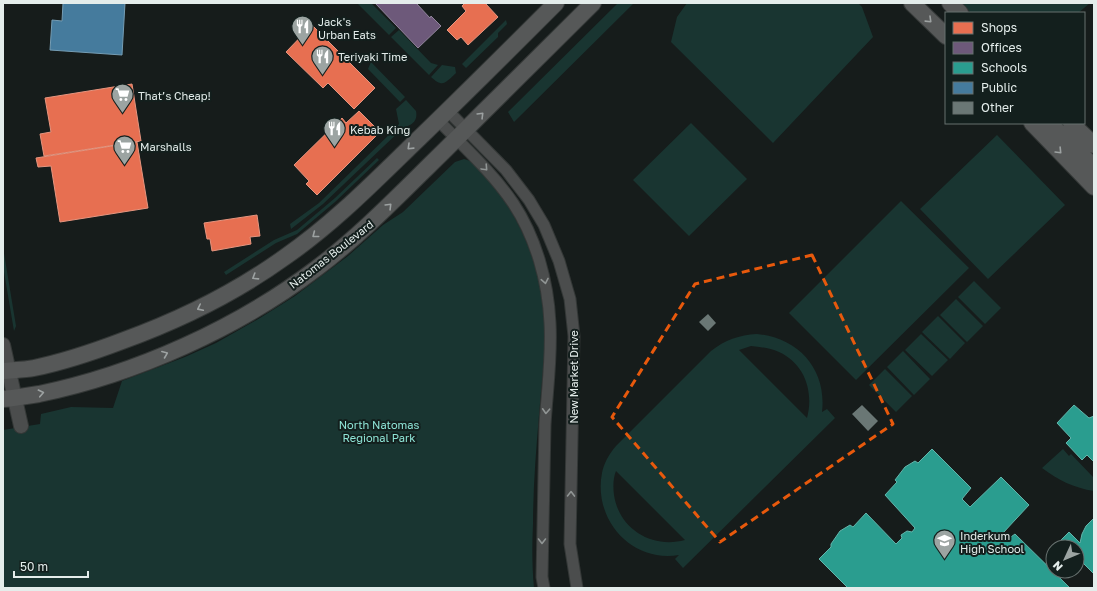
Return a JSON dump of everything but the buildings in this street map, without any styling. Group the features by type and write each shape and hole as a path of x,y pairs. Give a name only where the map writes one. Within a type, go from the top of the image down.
{"main road":[{"path":"6,371 33,368 100,349 175,321 225,296 284,258 326,226 354,201 556,3"},
{"name":"Natomas Boulevard","path":"9,398 45,392 112,374 184,346 235,322 293,285 341,249 370,224 593,3"},
{"path":"912,3 945,35"},
{"path":"950,3 959,12"},
{"path":"1033,124 1094,186"},
{"path":"1050,124 1094,168"},
{"path":"1072,124 1094,146"}],"street":[{"name":"New Market Drive","path":"443,115 461,134 513,204 530,235 542,265 550,323 543,489 542,576 544,588"},
{"name":"New Market Drive","path":"461,134 506,170 529,200 544,225 559,261 570,299 574,336 570,544 577,588"},
{"path":"3,345 9,398 21,426"}],"highlighted area":[{"path":"812,255 893,424 720,542 612,417 695,284"}],"green space":[{"path":"357,3 371,3 396,28 389,35"},
{"path":"618,3 634,3 514,122 508,112"},
{"path":"687,3 858,3 862,7 873,37 773,143 671,42 677,17"},
{"path":"961,3 1090,3 1079,12 970,12"},
{"path":"506,20 507,24 498,33 498,37 466,68 462,64"},
{"path":"399,30 431,63 438,65 429,75 391,37"},
{"path":"371,62 405,97 400,102 368,69"},
{"path":"442,65 455,67 456,73 444,83 438,82 431,77"},
{"path":"406,100 416,111 414,122 404,127 323,204 291,229 290,224 319,203 396,128 399,124 396,109"},
{"path":"691,123 747,179 689,236 633,180"},
{"path":"997,135 1065,205 988,279 920,209"},
{"path":"377,158 379,160 335,202 297,234 276,243 226,275 224,272 274,240 297,230 335,198"},
{"name":"North Natomas Regional Park","path":"464,159 479,168 509,208 527,243 539,280 545,319 545,339 534,483 532,548 534,588 3,588 3,430 40,424 41,414 71,407 113,408 122,381 185,357 216,343 295,296 348,256 383,225 403,212 455,162"},
{"path":"901,201 969,268 856,380 789,313"},
{"path":"3,247 16,326 14,331 3,266"},
{"path":"974,281 1001,308 985,324 958,297"},
{"path":"956,299 983,326 967,342 940,315"},
{"path":"938,316 965,343 950,359 922,332"},
{"path":"757,334 772,337 786,342 797,349 815,370 820,383 822,412 827,409 835,418 683,568 675,559 679,555 662,556 645,552 631,545 619,534 610,521 603,506 601,490 603,469 607,459 616,446 711,351 727,341","holes":["751,346 779,352 788,357 801,371 808,389 809,408 807,418 739,350","616,471 685,540 661,542 649,539 630,527 617,507 614,495 614,477"]},
{"path":"921,334 948,360 932,376 905,350"},
{"path":"903,351 930,379 914,395 887,367"},
{"path":"885,369 912,396 896,412 869,385"},
{"path":"1063,449 1069,456 1071,454 1094,478 1094,491 1066,483 1042,468"}],"place":[{"name":"Jack's Urban Eats","path":"302,46"},
{"name":"Teriyaki Time","path":"323,76"},
{"name":"That’s Cheap!","path":"123,114"},
{"name":"Kebab King","path":"334,148"},
{"name":"Marshalls","path":"125,166"},
{"name":"Inderkum High School","path":"944,560"}]}
